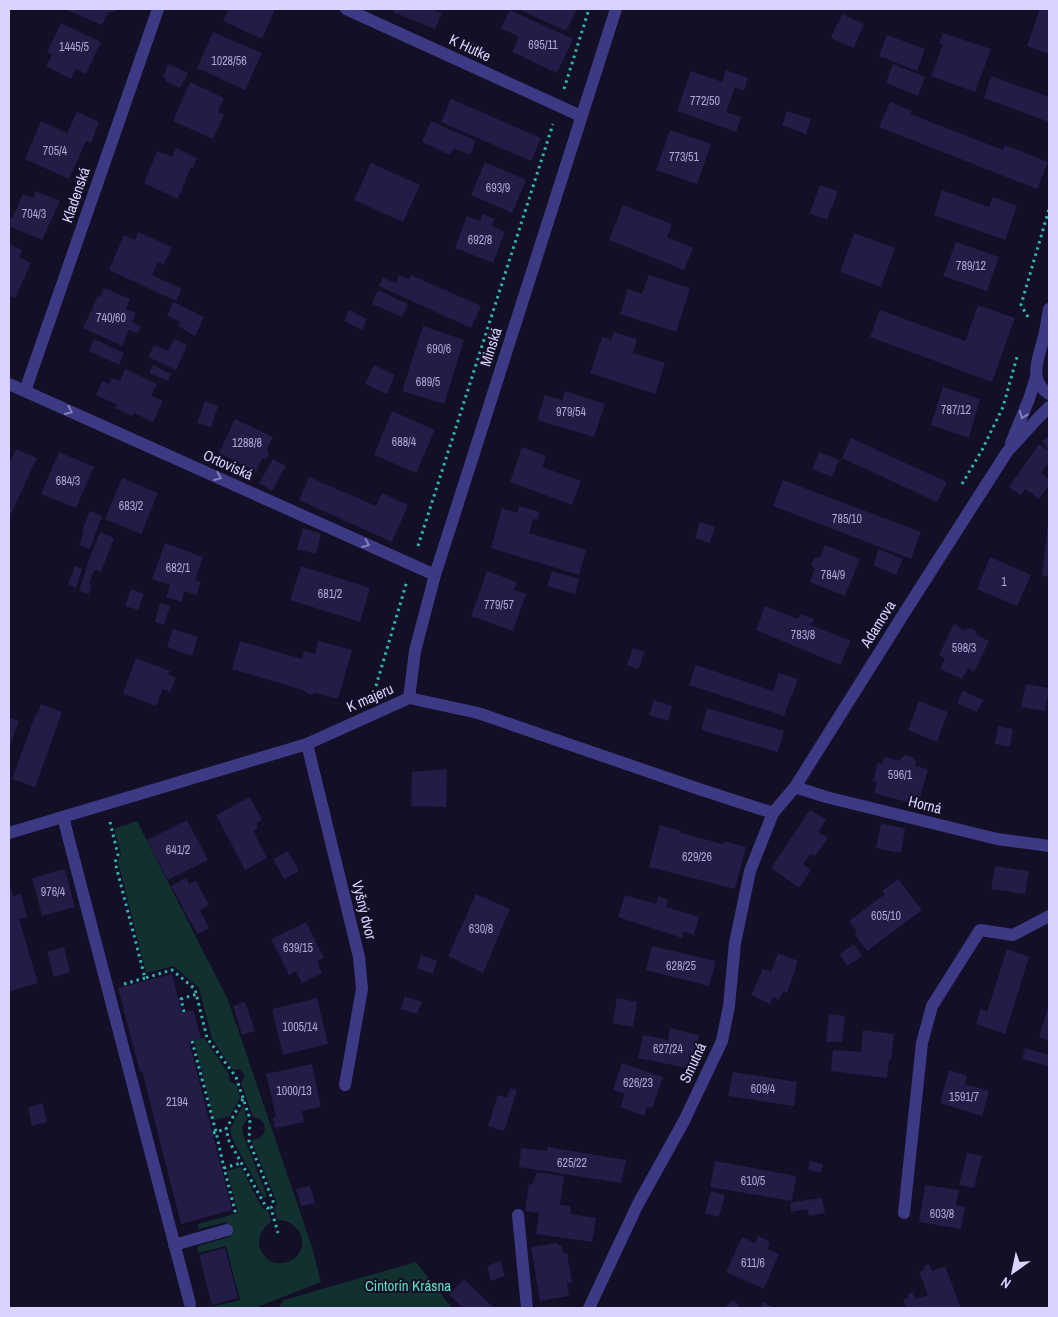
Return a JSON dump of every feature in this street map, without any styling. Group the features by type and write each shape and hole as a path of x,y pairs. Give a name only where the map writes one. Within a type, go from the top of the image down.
{"street":[{"name":"Kladenská","path":"25,391 158,9"},
{"name":"K Hutke","path":"346,9 582,116"},
{"name":"Minská","path":"409,698 415,651 435,575 616,9"},
{"path":"1007,452 1029,400 1036,377 1049,309"},
{"path":"1038,362 1042,355 1049,350"},
{"path":"1036,377 1039,385 1049,394"},
{"name":"Ortoviská","path":"9,384 435,575"},
{"path":"1007,452 1049,407"},
{"name":"Adamova","path":"773,813 795,787 1007,452"},
{"name":"K majeru","path":"9,833 307,744 409,698 478,713 773,813"},
{"name":"Vyšný dvor","path":"307,744 359,957 362,990 345,1085"},
{"name":"Horná","path":"795,787 826,798 997,839 1049,846"},
{"name":"Smutná","path":"588,1308 638,1204 684,1121 722,1041 735,943 750,871 773,813"},
{"path":"63,817 190,1304"},
{"path":"904,1213 922,1044 932,1006 980,930 1013,935 1049,916"},
{"path":"518,1215 527,1308"},
{"path":"174,1245 227,1230"}],"path":[{"path":"376,686 412,564 589,9"},
{"path":"1028,318 1021,306 1029,285 1049,209"},
{"path":"957,491 982,450 1003,407 1018,353"},
{"path":"111,826 118,855 115,862 145,978 172,970 195,989 207,1038 236,1077 244,1099 250,1118 249,1141 273,1201 271,1208 278,1233"},
{"path":"184,1012 181,999 196,994"},
{"path":"197,1024 204,1023"},
{"path":"192,1041 235,1212 226,1214"},
{"path":"214,1133 226,1129 244,1099"},
{"path":"226,1129 229,1141 241,1163 265,1205 267,1208 271,1208"},
{"path":"224,1168 241,1163"}],"green space":[{"path":"137,821 228,1000 312,1247 321,1282 255,1308 200,1308 240,1300 226,1246 198,1253 197,1247 229,1237 226,1222 199,1229 198,1224 238,1213 227,1171 241,1167 261,1206 268,1211 271,1222 261,1233 259,1242 261,1251 267,1259 281,1263 290,1261 297,1256 302,1242 296,1227 288,1222 278,1220 274,1209 277,1203 251,1140 261,1137 265,1129 264,1125 262,1121 253,1117 241,1083 244,1079 243,1073 238,1069 233,1070 212,1039 199,988 173,966 146,973 118,861 121,854 114,829"},
{"path":"204,1038 229,1074 230,1081 236,1084 240,1098 230,1116 214,1120 194,1040"},
{"path":"243,1105 247,1119 242,1127 243,1134 267,1196 264,1198 233,1140 230,1129"},
{"name":"Cintorín Krásna","path":"416,1262 452,1308 278,1308 284,1300"}],"building":[{"path":"65,9 115,9 116,11 108,13 102,25"},
{"path":"229,9 275,9 262,39 223,21"},
{"path":"395,9 430,9 442,13 435,29 393,12"},
{"path":"518,9 577,9 566,31"},
{"path":"1040,9 1049,10 1049,54 1027,46"},
{"path":"510,10 573,39 557,73 512,52 519,37 501,28"},
{"path":"842,14 864,24 854,48 831,38"},
{"path":"61,23 101,42 86,74 76,69 71,79 46,66 52,55 47,52"},
{"path":"213,32 262,53 245,90 197,68"},
{"path":"943,33 991,49 975,92 931,76 943,44 939,43"},
{"path":"887,35 925,49 917,71 879,56"},
{"path":"462,37 484,47 478,59 457,49"},
{"path":"168,64 188,73 180,88 165,81 166,78 163,77"},
{"path":"893,64 925,77 918,96 886,83"},
{"path":"726,70 748,78 744,91 735,87 726,112 741,117 736,132 677,111 691,71 722,82"},
{"path":"991,76 1049,97 1049,122 984,98"},
{"path":"190,82 224,98 218,112 224,115 213,139 173,121"},
{"path":"451,99 541,138 531,161 441,122"},
{"path":"890,102 912,111 910,114 1003,150 1005,145 1048,162 1037,189 879,127"},
{"path":"787,111 811,119 806,134 782,125"},
{"path":"77,112 99,122 91,143 86,141 69,179 25,159 41,121 67,133"},
{"path":"431,121 476,141 470,155 454,148 450,155 422,142"},
{"path":"670,130 711,144 697,184 656,170"},
{"path":"176,148 197,158 193,168 191,167 178,199 144,183 157,151 172,157"},
{"path":"485,162 526,180 512,213 471,195"},
{"path":"371,163 420,185 403,222 354,200"},
{"path":"820,185 838,191 827,220 810,213"},
{"path":"942,190 989,207 993,197 1017,206 1005,240 934,215"},
{"path":"36,191 60,201 42,240 9,226 9,217 12,218 23,194 33,198"},
{"path":"623,205 672,224 667,237 693,248 684,270 609,240"},
{"path":"483,214 495,219 492,226 505,232 493,263 455,248 467,216 480,221"},
{"path":"138,232 172,247 164,265 158,262 152,275 182,289 176,301 109,270 124,235 135,240"},
{"path":"854,233 895,248 881,287 840,272"},
{"path":"956,242 999,257 987,291 943,276"},
{"path":"9,244 22,250 19,257 31,263 15,298 9,295"},
{"path":"399,275 409,279 411,275 481,306 471,328 379,286 383,278 396,283"},
{"path":"649,275 690,288 676,332 620,314 628,289 642,294"},
{"path":"104,288 130,299 126,309 136,313 132,322 141,326 138,333 129,330 122,346 83,328 98,296 100,297"},
{"path":"378,290 408,304 402,317 372,304"},
{"path":"173,302 204,317 195,336 178,326 180,322 167,316"},
{"path":"978,305 1015,318 992,382 870,337 880,310 965,341"},
{"path":"349,310 367,319 362,330 344,321"},
{"path":"423,326 464,340 444,404 402,391"},
{"path":"614,332 637,339 633,353 665,363 655,394 590,373 602,337 611,340"},
{"path":"94,339 124,353 119,365 89,351"},
{"path":"174,339 187,345 176,370 148,357 154,345 168,351"},
{"path":"153,365 171,374 168,381 149,373"},
{"path":"374,365 395,375 387,394 365,384"},
{"path":"125,369 157,384 151,396 163,401 153,422 134,413 132,416 115,408 117,405 96,395 102,381 109,384 112,378 120,381"},
{"path":"943,387 980,399 969,438 931,425"},
{"path":"565,391 605,404 594,437 537,420 545,395 562,400"},
{"path":"205,401 218,406 211,427 197,423"},
{"path":"392,411 435,430 416,473 374,455"},
{"path":"235,419 273,437 267,449 269,454 267,458 262,459 256,472 219,453"},
{"path":"1049,436 1049,449 1048,450 1042,441"},
{"path":"851,438 947,482 937,502 842,458"},
{"path":"1039,444 1049,452 1049,462 1041,473 1049,479 1049,485 1039,499 1025,489 1021,495 1009,487"},
{"path":"522,447 546,456 542,467 581,481 572,505 510,482"},
{"path":"16,449 37,458 9,518 9,464"},
{"path":"59,452 94,467 76,508 41,494"},
{"path":"819,452 839,460 832,477 812,469"},
{"path":"273,459 286,466 272,491 259,483"},
{"path":"309,477 376,506 382,493 408,505 392,542 299,500"},
{"path":"122,478 158,493 141,534 105,519"},
{"path":"783,480 921,532 911,559 773,506"},
{"path":"519,506 540,512 538,520 533,519 529,533 586,550 579,575 491,548 502,508 517,513"},
{"path":"90,511 102,516 90,549 79,545"},
{"path":"700,522 715,527 710,543 695,538"},
{"path":"1049,524 1049,577 1042,576"},
{"path":"303,528 321,534 316,554 297,549"},
{"path":"100,532 114,538 101,572 94,570 89,584 92,585 89,594 79,591"},
{"path":"165,543 203,557 195,580 201,582 196,595 185,591 181,602 166,597 170,585 152,579"},
{"path":"825,545 860,559 845,596 810,582 815,569 811,564 814,558 820,557"},
{"path":"879,549 903,559 896,575 873,565"},
{"path":"990,557 1031,575 1017,606 977,589"},
{"path":"75,566 82,569 76,588 68,585"},
{"path":"301,566 370,588 360,622 290,600"},
{"path":"487,571 517,582 514,590 526,594 513,631 471,616"},
{"path":"552,571 579,579 575,594 547,586"},
{"path":"131,589 144,594 138,610 125,606"},
{"path":"160,603 170,606 164,625 155,622"},
{"path":"765,606 798,619 800,614 814,619 811,625 851,641 840,665 756,630"},
{"path":"954,624 964,630 970,628 975,630 977,635 989,641 974,672 968,668 962,679 940,669 945,658 939,655"},
{"path":"173,629 198,637 192,656 167,647"},
{"path":"240,641 302,659 304,651 315,654 318,641 352,650 338,699 316,693 310,695 303,690 232,669"},
{"path":"633,648 645,652 638,669 627,665"},
{"path":"136,658 170,671 168,674 176,678 170,692 163,689 156,706 123,693"},
{"path":"696,665 773,691 779,673 798,679 784,716 689,685"},
{"path":"1026,684 1049,688 1045,711 1021,707"},
{"path":"963,691 983,700 977,712 957,703"},
{"path":"654,700 672,706 668,721 649,715"},
{"path":"919,701 948,712 937,742 908,730"},
{"path":"41,704 62,712 35,787 12,779"},
{"path":"707,708 784,731 778,752 701,730"},
{"path":"9,718 19,721 9,748"},
{"path":"998,726 1013,729 1010,747 995,744"},
{"path":"906,755 913,757 916,762 915,766 928,769 918,805 874,793 877,782 873,781 878,762 882,764 884,757 900,761"},
{"path":"447,769 446,807 411,806 412,772"},
{"path":"250,797 262,820 256,823 258,828 253,831 267,858 245,870 216,815"},
{"path":"810,810 826,820 818,832 828,838 815,856 810,854 803,864 811,870 799,888 771,868"},
{"path":"187,820 208,860 168,880 147,840"},
{"path":"881,824 905,828 901,853 876,848"},
{"path":"660,825 681,831 681,833 723,844 724,841 746,847 735,889 649,867"},
{"path":"288,851 299,871 284,879 273,859"},
{"path":"995,866 1029,871 1025,894 991,889"},
{"path":"65,869 75,907 42,916 32,878"},
{"path":"186,878 189,884 196,881 209,905 200,910 209,928 197,934 171,886"},
{"path":"898,879 922,910 867,951 855,935 857,932 849,921 885,894 882,891"},
{"path":"9,882 13,896 21,894 27,917 19,919 38,983 11,991 9,984"},
{"path":"476,894 510,909 483,973 448,956"},
{"path":"625,895 656,904 658,896 668,900 666,907 699,917 694,935 684,931 682,938 618,917"},
{"path":"306,922 324,958 317,961 322,973 302,983 296,971 289,975 271,939"},
{"path":"854,944 862,956 847,966 840,954"},
{"path":"652,946 716,961 709,986 646,970"},
{"path":"64,947 70,972 54,977 47,952"},
{"path":"1007,949 1029,957 1005,1034 976,1024 981,1009 987,1012"},
{"path":"778,953 798,961 787,993 783,991 779,1000 773,997 770,1004 751,995 763,969 771,972"},
{"path":"421,955 437,961 433,974 417,968"},
{"path":"172,974 182,1013 193,1010 201,1039 189,1041 232,1210 181,1224 142,1071 140,1072 118,988"},
{"path":"405,996 422,1002 417,1014 400,1009"},
{"path":"317,998 328,1044 283,1055 272,1009"},
{"path":"617,998 637,1002 633,1027 613,1023"},
{"path":"245,1002 255,1031 242,1035 233,1006"},
{"path":"1049,1005 1049,1041 1039,1037"},
{"path":"829,1014 845,1016 842,1042 826,1042"},
{"path":"670,1028 699,1036 692,1069 638,1058 643,1035 668,1040"},
{"path":"863,1030 894,1034 887,1078 831,1071 833,1050 861,1052"},
{"path":"1025,1048 1049,1055 1048,1066 1022,1059"},
{"path":"622,1063 663,1077 652,1108 647,1107 644,1116 620,1107 625,1094 613,1090"},
{"path":"312,1064 321,1107 302,1111 304,1122 275,1128 273,1118 276,1117 266,1074"},
{"path":"949,1070 967,1076 965,1084 989,1091 982,1116 940,1103"},
{"path":"733,1072 797,1082 794,1106 728,1096"},
{"path":"510,1088 517,1091 504,1131 488,1126 498,1095 507,1098"},
{"path":"42,1103 47,1122 32,1126 28,1108"},
{"path":"548,1147 626,1160 621,1183 519,1167 521,1148 547,1151"},
{"path":"967,1153 982,1156 974,1188 959,1185"},
{"path":"715,1161 796,1176 792,1201 710,1187"},
{"path":"810,1161 823,1164 821,1173 808,1170"},
{"path":"537,1172 564,1176 560,1205 571,1206 570,1214 596,1218 592,1242 536,1234 539,1213 525,1211 529,1184 532,1185"},
{"path":"925,1185 959,1190 956,1205 965,1207 961,1229 919,1222"},
{"path":"310,1186 315,1203 301,1206 296,1189"},
{"path":"711,1191 725,1195 719,1217 705,1213"},
{"path":"822,1198 825,1213 809,1216 807,1209 791,1212 790,1203"},
{"path":"758,1236 770,1242 767,1249 779,1254 764,1289 726,1272 742,1237 755,1243"},
{"path":"556,1243 562,1247 563,1253 567,1253 572,1283 567,1283 569,1296 540,1301 531,1247"},
{"path":"225,1248 238,1298 212,1305 199,1255"},
{"path":"500,1261 505,1276 491,1281 487,1266"},
{"path":"929,1264 932,1271 945,1266 961,1308 906,1308 903,1300 909,1297 908,1294 913,1292 916,1299 928,1295 919,1272 925,1269 924,1266"},
{"path":"464,1279 494,1308 463,1308 449,1295"},
{"path":"733,1300 741,1308 724,1308"},
{"path":"763,1302 775,1308 760,1308"}]}
